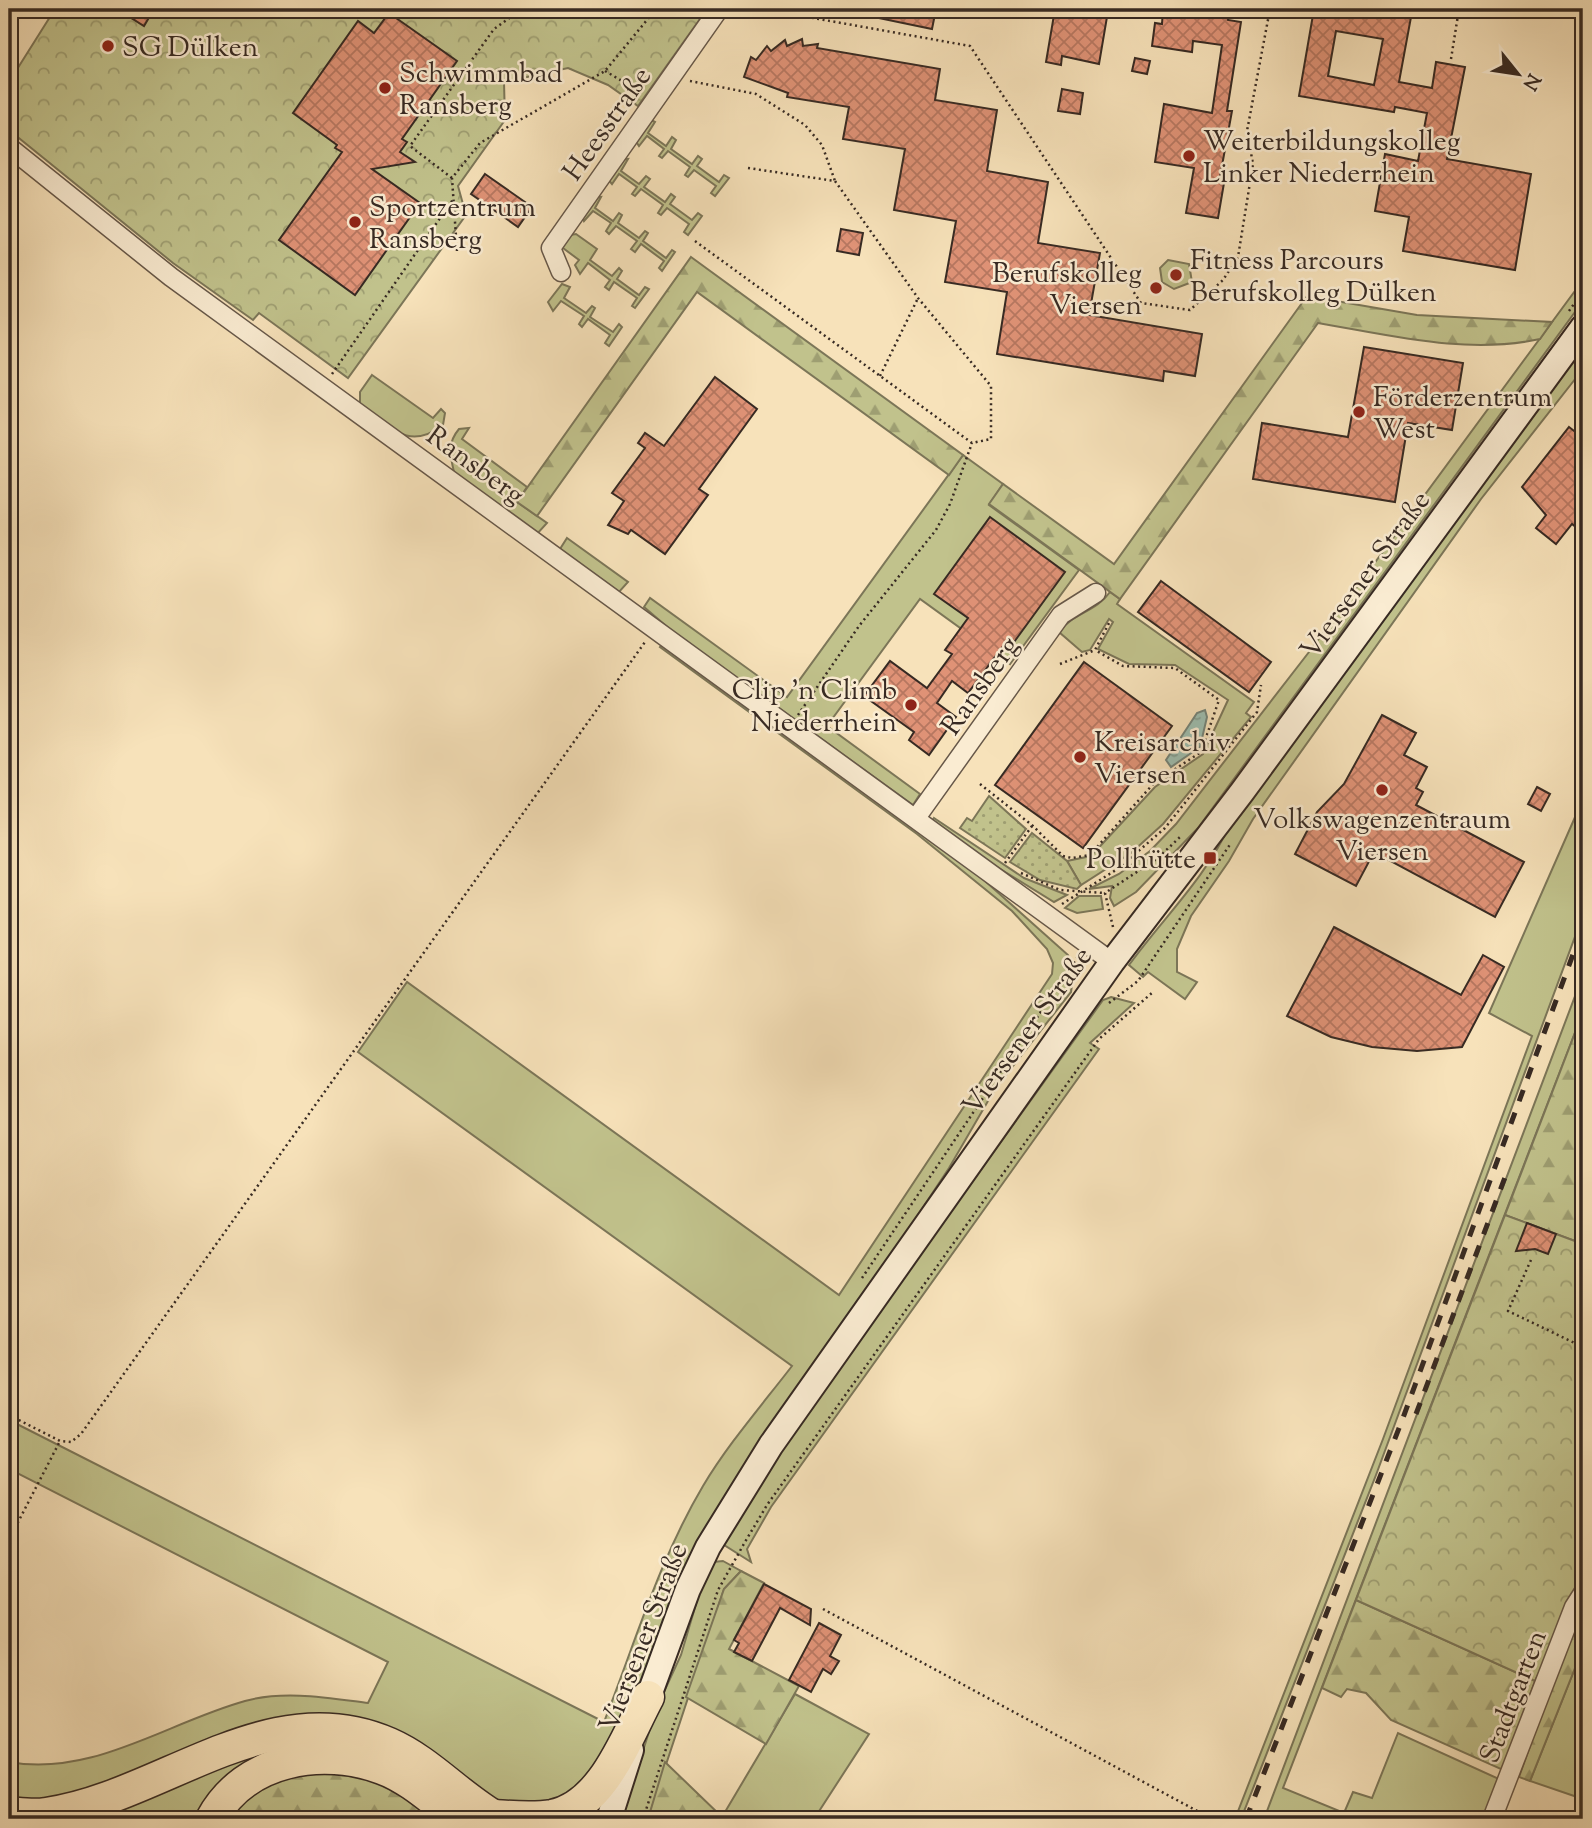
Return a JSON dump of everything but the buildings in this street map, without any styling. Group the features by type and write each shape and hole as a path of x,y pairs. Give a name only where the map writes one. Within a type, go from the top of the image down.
{"highway":[{"path":"9,1813 44,1815 78,1807 129,1790 248,1740 301,1728 346,1730 390,1744 438,1774 496,1818 552,1816 576,1806 598,1786 648,1698"},
{"path":"212,1819 241,1785 252,1778 275,1765 318,1758 346,1758 384,1769 458,1819"}],"main road":[{"name":"Viersener Straße","path":"609,1819 648,1698 688,1588 739,1493 1112,962 1234,802 1583,327"}],"street":[{"name":"Heesstraße","path":"561,272 551,248 719,9"},
{"name":"Ransberg","path":"9,147 109,230 1112,962"},
{"name":"Ransberg","path":"916,818 1061,615 1096,593"},
{"name":"Stadtgarten","path":"1492,1819 1574,1607 1583,1593"}],"path":[{"path":"452,178 410,146 494,29 522,9"},
{"path":"457,251 452,178 480,144 605,71 656,9"},
{"path":"763,9 970,46 1141,303 1190,310 1223,280 1238,257 1253,164 1247,131 1270,9"},
{"path":"1451,59 1460,9"},
{"path":"605,71 654,101"},
{"path":"671,77 756,94 805,125 821,145 835,181 918,298 991,386 991,439 972,443 695,242"},
{"path":"748,168 835,181"},
{"path":"323,387 454,198"},
{"path":"880,376 918,298"},
{"path":"790,725 859,626 936,530 950,504 972,443"},
{"path":"1060,664 1095,650 1109,623"},
{"path":"9,1415 60,1441 71,1442 81,1434 655,627"},
{"path":"980,784 1033,826 1063,856 1072,858 1090,855 1154,783 1201,752 1219,700 1175,668 1124,666 1095,650"},
{"path":"1049,915 1067,900 1119,868 1165,828 1257,712 1261,685"},
{"path":"1005,863 1033,826"},
{"path":"1104,1009 1144,973 1227,852 1234,833"},
{"path":"643,1819 718,1590 767,1504 1099,1039 1153,992"},
{"path":"1531,1260 1508,1311 1583,1347"},
{"path":"15,1528 60,1441"},
{"path":"823,1609 1212,1819"}],"green space":[{"path":"55,9 707,9 638,106 608,85 568,68 504,82 505,120 458,186 466,215 348,378 259,313 253,320 173,263 9,130 9,82"},
{"path":"651,120 655,122 648,133 666,146 672,137 676,140 671,149 692,164 698,156 702,159 697,166 719,182 724,175 729,178 715,196 711,193 716,186 694,170 688,177 685,175 690,167 668,151 662,158 659,156 664,149 647,136 639,146 635,140"},
{"path":"628,159 621,171 639,184 646,176 650,179 644,187 665,202 671,194 675,197 670,204 692,220 698,213 702,216 688,235 684,232 689,224 667,208 661,215 658,213 663,205 641,189 635,196 632,194 637,187 619,174 612,184 606,177 619,160"},
{"path":"601,197 595,208 613,221 619,213 622,215 618,223 639,238 645,231 648,233 643,241 666,258 672,250 675,252 662,271 659,268 664,261 641,244 635,252 631,249 637,241 616,226 609,234 606,231 611,223 593,211 584,221 581,213 591,198"},
{"path":"576,234 597,249 590,260 612,276 619,268 622,271 617,279 639,295 645,287 649,289 635,308 632,306 637,298 614,282 609,290 605,287 610,280 588,263 580,274 575,265 579,260 559,245 565,236"},
{"path":"691,257 963,455 949,475 697,292 537,516 517,502"},
{"name":"Fitness Parcours Berufskolleg Dülken","path":"1168,260 1189,264 1192,282 1174,289 1162,282 1160,268"},
{"path":"1583,280 1583,301 1198,828 1136,892 1114,906 1110,898 1112,886 1089,889 1119,874 1150,851 1176,824 1309,652"},
{"path":"562,284 570,287 564,298 586,313 592,306 595,308 590,317 613,332 619,324 622,327 609,346 605,343 610,335 588,319 582,327 579,324 584,316 561,301 553,311 548,302"},
{"path":"1307,296 1417,315 1552,322 1540,339 1485,345 1429,342 1318,323 1120,599 989,504 1003,484 1114,564"},
{"path":"1583,345 1583,369 1481,499 1253,819 1229,861 1191,916 1177,949 1177,972 1197,982 1185,999 1148,972 1143,977 1129,965 1196,880 1230,824"},
{"path":"372,375 433,418 441,409 445,413 443,425 431,433 419,436 409,436 390,428 360,405 360,392"},
{"path":"469,428 462,439 527,487 517,502 547,523 537,534 454,472 451,444 459,429"},
{"path":"963,455 1003,484 989,505 1079,570 1010,664 920,599 827,726 920,794 913,805 672,631 644,607 650,598 787,697"},
{"path":"567,538 628,582 619,592 560,549"},
{"path":"1110,592 1120,599 1117,604 1254,702 1246,713 1251,717 1163,824 1131,853 1081,885 1067,861 1091,856 1155,787 1203,754 1228,700 1175,665 1129,664 1098,649 1113,622 1109,619 1090,650 1082,652 1059,632"},
{"path":"663,643 976,873 1068,955 1074,971 1071,992 995,1089 949,1168 853,1313 636,1699 574,1798 503,1808 307,1716 278,1718 252,1725 104,1789 46,1801 9,1801 9,1762 40,1765 100,1755 216,1711 260,1698 306,1696 368,1703 388,1662 9,1469 9,1420 604,1722 649,1602 687,1514 723,1455 792,1366 358,1052 407,982 839,1295 1052,974 1053,963 1047,949 1012,911 917,834 660,647"},
{"path":"989,796 1026,829 1005,858 960,828 967,818 972,821"},
{"path":"1583,799 1583,915 1376,1475 1241,1819 1235,1819 1383,1439 1532,1036 1489,1013"},
{"path":"934,818 1024,878 1067,895 1054,902 997,867 932,821"},
{"path":"1032,833 1067,861 1081,885 1077,889 1040,880 1010,862"},
{"path":"1079,896 1101,896 1103,909 1077,913 1065,908"},
{"path":"1583,975 1583,1012 1283,1788 1344,1813 1353,1792 1372,1798 1398,1733 1499,1779 1483,1819 1264,1819"},
{"path":"1111,997 1134,1003 1090,1043 1099,1049 771,1507 747,1549 751,1562 721,1543 727,1522 1103,1000"},
{"path":"1583,1012 1583,1244 1505,1215"},
{"path":"1505,1215 1583,1244 1583,1581 1535,1681 1356,1600"},
{"path":"723,1561 741,1571 724,1589 648,1819 621,1819 657,1707 681,1655 706,1570 713,1562"},
{"path":"741,1571 764,1583 729,1649 799,1686 766,1744 686,1697 724,1589"},
{"path":"1356,1600 1535,1681 1503,1770 1391,1720 1366,1693 1347,1689 1341,1697 1322,1688"},
{"path":"1583,1613 1583,1648 1530,1781 1519,1777 1560,1662"},
{"path":"1583,1648 1583,1799 1530,1781"},
{"path":"795,1694 869,1734 814,1819 724,1819 722,1817"},
{"path":"311,1733 206,1819 34,1819"},
{"path":"665,1762 722,1817 724,1819 648,1819"},
{"path":"345,1771 398,1790 441,1819 228,1819 254,1794 280,1780"}],"water":[{"path":"1205,710 1207,717 1200,747 1171,767 1166,760 1197,713"}],"railway":[{"path":"1246,1819 1403,1418 1583,927"},
{"path":"1416,1414 1507,1172"}],"place":[{"name":"SG Dülken","path":"108,46"},
{"name":"Schwimmbad Ransberg","path":"385,88"},
{"name":"Weiterbildungskolleg Linker Niederrhein","path":"1189,156"},
{"name":"Sportzentrum Ransberg","path":"355,222"},
{"name":"Fitness Parcours Berufskolleg Dülken","path":"1176,275"},
{"name":"Berufskolleg Viersen","path":"1156,288"},
{"name":"Förderzentrum West","path":"1359,412"},
{"name":"Clip 'n Climb Niederrhein","path":"911,705"},
{"name":"Kreisarchiv Viersen","path":"1080,757"},
{"name":"Volkswagenzentraum Viersen","path":"1382,790"},
{"name":"Pollhütte","path":"1210,858"}]}
